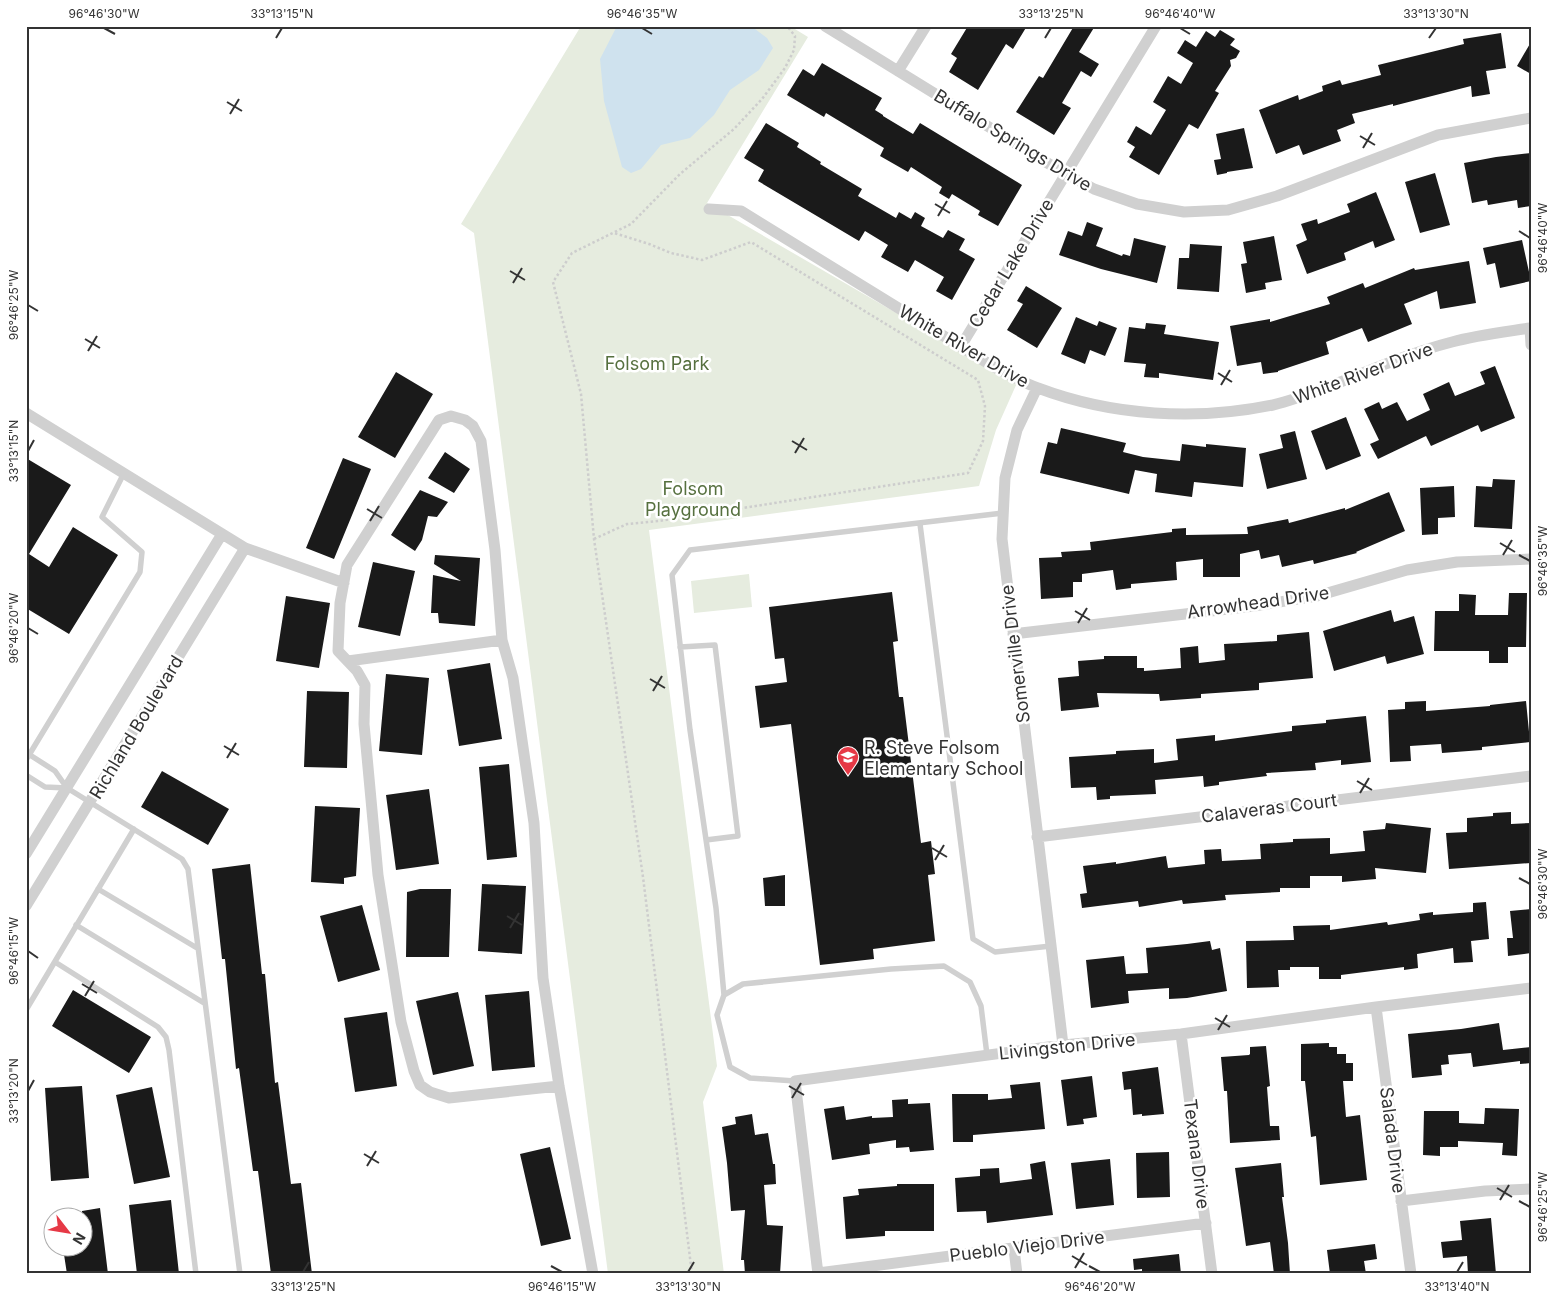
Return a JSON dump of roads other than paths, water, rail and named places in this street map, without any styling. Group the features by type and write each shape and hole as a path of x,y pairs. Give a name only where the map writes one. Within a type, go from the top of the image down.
{"street":[{"name":"Buffalo Springs Drive","path":"825,26 1094,189 1137,204 1184,212 1228,210 1276,196 1438,135 1531,118"},
{"path":"898,71 926,26"},
{"name":"Cedar Lake Drive","path":"961,346 1156,26"},
{"name":"White River Drive","path":"708,209 741,211 994,367 1037,388 1095,406 1139,412 1228,413 1275,404 1317,391 1452,341 1530,328"},
{"path":"1530,328 1531,345"},
{"name":"Somerville Drive","path":"1037,388 1016,430 1004,478 1002,539 1063,1045"},
{"path":"26,413 245,548 344,583"},
{"path":"559,1086 450,1098 430,1092 420,1085 414,1071 401,1022 378,875 364,724 365,685 358,671 338,651 340,603 347,565 439,420 451,416 465,420 473,426 481,441 495,550 502,640 513,678 534,823 543,978 559,1086 593,1274"},
{"name":"Richland Boulevard","path":"26,854 222,534"},
{"name":"Richland Boulevard","path":"26,906 245,548"},
{"name":"Arrowhead Drive","path":"1013,634 1254,606 1317,596 1407,570 1457,562 1531,559"},
{"path":"348,661 502,640"},
{"name":"Calaveras Court","path":"1038,837 1531,776"},
{"name":"Livingston Drive","path":"795,1082 1063,1045 1181,1034 1531,988"},
{"name":"Salada Drive","path":"1376,1007 1411,1274"},
{"name":"Texana Drive","path":"1181,1034 1212,1274"},
{"path":"795,1082 818,1273"},
{"path":"1401,1201 1485,1191 1531,1189"},
{"name":"Pueblo Viejo Drive","path":"818,1273 1206,1223"},
{"path":"1014,1248 1017,1274"}],"lane":[{"path":"124,473 102,517 142,552 140,572 28,758 55,771 67,788 182,859 188,869 240,1274"},
{"path":"795,1082 750,1078 730,1067 717,1015 724,995 716,908 690,730 672,575 690,550 1003,513"},
{"path":"920,524 973,939 995,952 1051,946"},
{"path":"680,647 715,645 738,836 706,840"},
{"path":"26,775 44,787 67,788"},
{"path":"26,1010 134,829"},
{"path":"98,889 197,948"},
{"path":"76,926 204,1003"},
{"path":"55,962 158,1027 166,1037 196,1274"},
{"path":"724,995 744,984 892,969 944,966 970,982 978,998 981,1006 987,1055"},
{"path":"26,1269 27,1274"}],"water":[{"path":"617,26 751,26 767,38 773,48 759,70 730,90 714,115 690,138 661,145 641,169 631,173 622,167 604,101 600,59"}],"place":[{"name":"R. Steve Folsom Elementary School","path":"848,776"}],"park label":[{"name":"Folsom Park","path":"657,363"},
{"name":"Folsom Playground","path":"693,498"}]}
